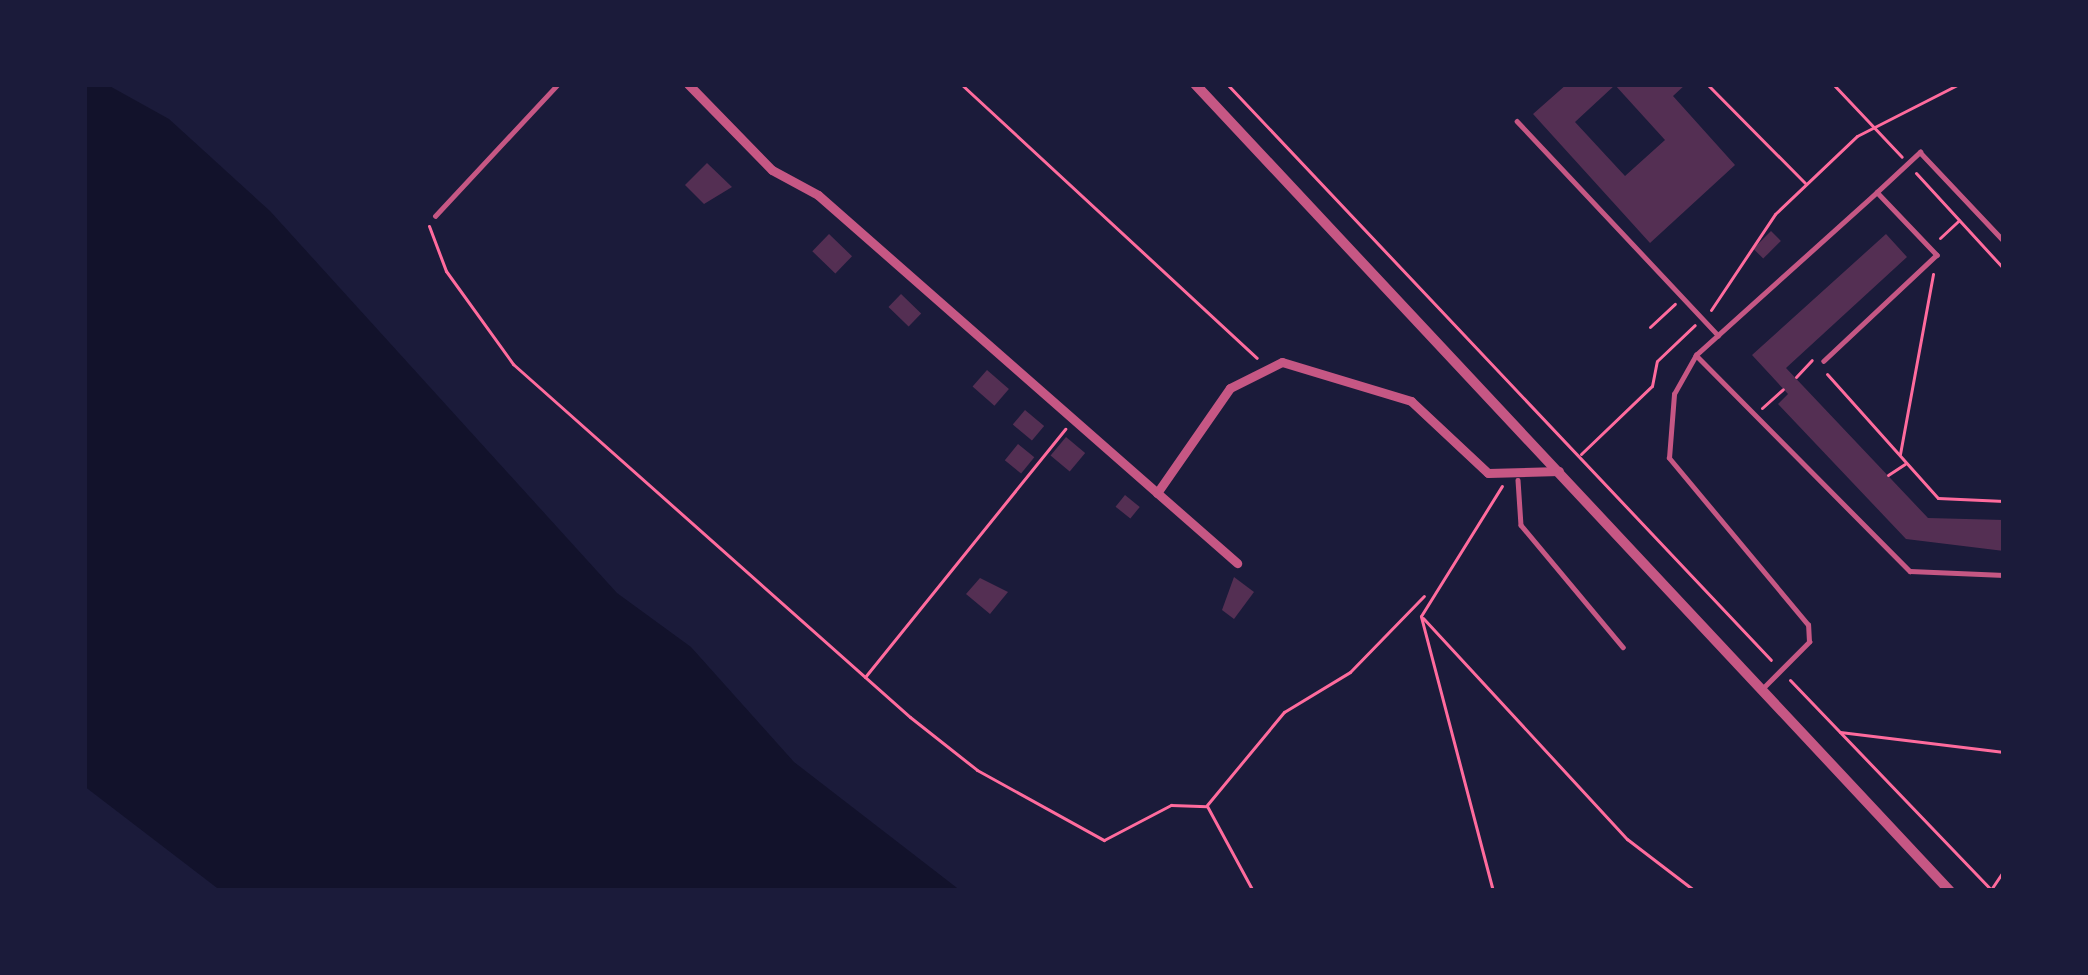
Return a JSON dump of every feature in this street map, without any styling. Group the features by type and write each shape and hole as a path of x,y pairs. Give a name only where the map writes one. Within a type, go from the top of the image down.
{"street":[{"path":"688,84 1070,423 1237,562"},
{"path":"1195,84 1950,891"},
{"path":"1157,493 1230,388 1263,363 1411,400 1512,479 1558,471"}],"lane":[{"path":"435,216 558,84"},
{"path":"1517,121 1718,335"},
{"path":"1764,687 1809,642 1808,625 1669,458 1674,394 1696,356 1920,152 2004,241"},
{"path":"1824,361 1937,255 1877,192"},
{"path":"1696,356 1910,571 2004,575"},
{"path":"1512,479 1520,525 1623,647"}],"path":[{"path":"961,84 1263,363"},
{"path":"1227,84 1992,890 2004,870"},
{"path":"1707,84 1806,184"},
{"path":"1834,84 2004,268"},
{"path":"1579,455 1702,318 1806,184 1877,130 1959,84"},
{"path":"1930,248 1959,220"},
{"path":"428,224 446,271 513,364 865,677 977,770 1093,837 1125,837 1171,805 1207,806"},
{"path":"1900,455 1937,255"},
{"path":"1650,327 1673,305"},
{"path":"1796,377 1830,343"},
{"path":"1814,359 1937,498 2004,501"},
{"path":"1754,416 1783,389"},
{"path":"865,677 1070,423"},
{"path":"1888,475 1906,463"},
{"path":"1207,806 1284,712 1350,672 1425,595 1512,479"},
{"path":"1425,595 1421,616 1493,891"},
{"path":"1421,616 1627,839 1695,891"},
{"path":"1840,733 2004,752"},
{"path":"1207,806 1253,891"}],"shaded area":[{"path":"84,84 106,84 169,119 270,211 617,593 691,647 794,762 961,891 221,891 84,786"}],"building":[{"path":"1567,84 1686,84 1673,96 1735,165 1650,243 1533,114","holes":["1615,85 1665,140 1625,176 1575,122"]},
{"path":"707,163 732,187 704,204 685,185"},
{"path":"1771,231 1781,241 1763,259 1753,249"},
{"path":"829,234 852,256 835,273 812,251"},
{"path":"1886,234 1907,257 1786,368 1928,518 2004,520 2004,551 1906,539 1778,404 1788,394 1752,355"},
{"path":"901,294 921,313 909,326 888,307"},
{"path":"987,370 1009,389 994,406 973,387"},
{"path":"1025,410 1044,426 1032,441 1013,425"},
{"path":"1066,437 1085,453 1070,471 1051,455"},
{"path":"1018,444 1034,457 1021,474 1005,460"},
{"path":"1125,495 1140,507 1130,519 1116,507"},
{"path":"1234,577 1254,592 1234,619 1222,610"},
{"path":"980,578 1008,592 990,614 966,594"}]}
